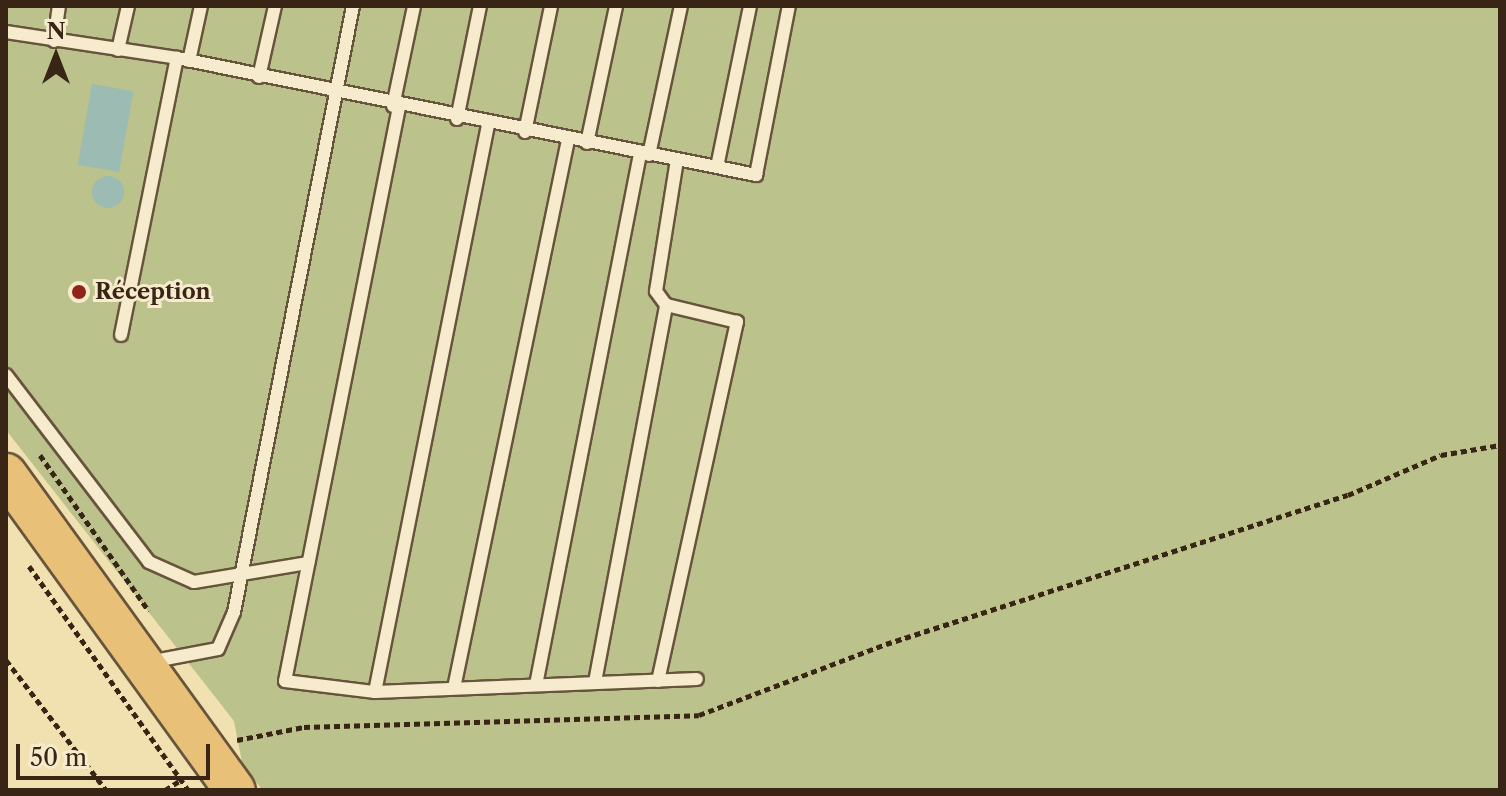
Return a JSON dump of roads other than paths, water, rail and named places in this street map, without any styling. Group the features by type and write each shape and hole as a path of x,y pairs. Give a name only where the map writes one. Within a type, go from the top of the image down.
{"main road":[{"path":"6,474 151,662 235,790"}],"lane":[{"path":"54,41 59,6"},
{"path":"118,50 128,6"},
{"path":"121,335 183,60 201,6"},
{"path":"259,77 275,6"},
{"path":"151,662 218,649 242,575 353,6"},
{"path":"414,6 285,681 375,692 697,679"},
{"path":"457,119 480,6"},
{"path":"525,132 551,6"},
{"path":"587,143 616,6"},
{"path":"536,685 644,154 681,6"},
{"path":"717,167 750,6"},
{"path":"6,32 183,60 457,119 756,175 789,6"},
{"path":"375,692 488,125"},
{"path":"454,688 568,140"},
{"path":"658,681 737,322 666,305 656,291 677,160"},
{"path":"595,682 666,305"},
{"path":"6,375 149,562 194,582 308,563"}],"water":[{"path":"92,84 133,91 119,172 78,165"},
{"path":"108,176 120,180 124,192 120,204 108,208 96,204 92,192 96,180"}],"place":[{"name":"Réception","path":"79,292"}]}
